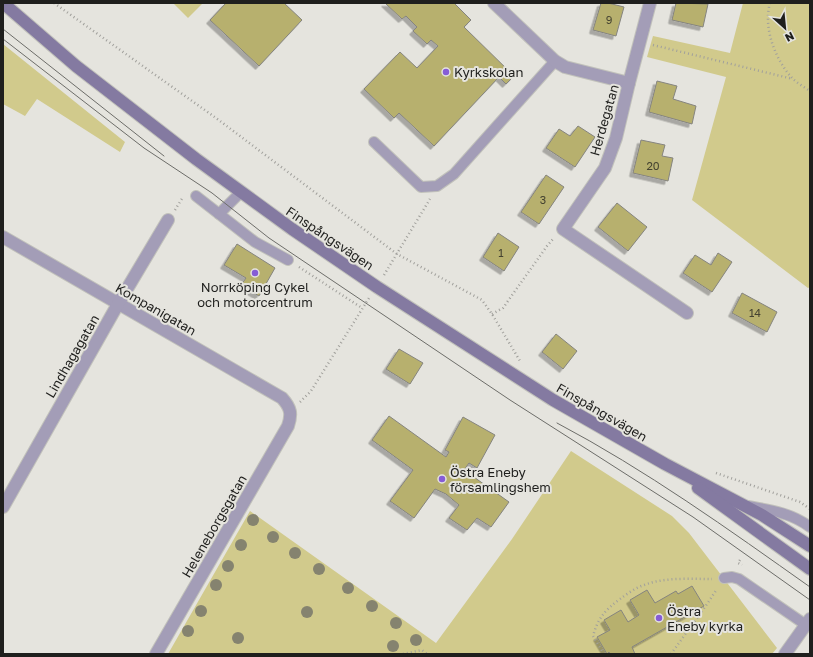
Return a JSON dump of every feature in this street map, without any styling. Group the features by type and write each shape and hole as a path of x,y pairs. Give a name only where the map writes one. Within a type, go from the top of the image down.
{"main road":[{"name":"Finspångsvägen","path":"3,3 76,66 241,192 370,282 553,400 664,464 762,515 810,546"},
{"name":"Finspångsvägen","path":"664,464 810,569"}],"street":[{"path":"494,3 555,61 565,67 629,83"},
{"name":"Herdegatan","path":"563,229 605,168 616,138 650,3"},
{"name":"Lindhagagatan","path":"3,507 118,304 168,220"},
{"path":"563,229 687,313"},
{"name":"Kompanigatan","path":"3,237 282,398 291,410"},
{"name":"Heleneborgsgatan","path":"156,654 288,426 291,418 291,410"},
{"path":"785,654 808,622"}],"lane":[{"path":"374,142 421,187 437,186 454,174 555,61"},
{"path":"219,214 241,192"},
{"path":"196,196 256,242 288,260"},
{"path":"742,505 776,510 799,519 810,527"},
{"path":"724,578 732,577 739,579 808,622"}],"path":[{"path":"54,3 216,118 397,254 482,300 521,362"},
{"path":"770,3 767,21 776,52 793,79"},
{"path":"640,42 793,79 810,91"},
{"path":"397,254 437,186"},
{"path":"168,220 188,190 196,196"},
{"path":"492,314 503,308 547,246 563,229"},
{"path":"288,260 362,308 311,392 291,410"},
{"path":"714,472 800,502 810,509"},
{"path":"671,654 724,578 738,563"},
{"path":"604,654 593,636 597,624 604,612 630,592 644,585 657,582 692,578 724,578"},
{"path":"403,654 422,650 427,654"}],"shaded area":[{"path":"173,3 203,3 188,18"},
{"path":"743,3 810,3 810,287 808,288 692,200 726,77 647,57 653,36 730,53"},
{"path":"3,44 125,142 120,152 37,99 25,116 3,104"},
{"path":"571,451 672,516 689,533 777,648 772,654 168,654 250,511 436,643 512,539"}],"building":[{"path":"226,3 284,3 302,20 259,66 210,20"},
{"name":"Kyrkskolan","path":"385,3 454,3 471,20 464,27 514,76 506,84 499,77 434,146 399,113 394,118 364,89 400,52 417,68 438,46 431,40 427,44 413,31 417,27 406,16 402,19"},
{"path":"601,3 624,7 616,36 593,30"},
{"path":"676,3 708,4 703,27 672,20"},
{"path":"657,81 677,86 673,99 696,106 692,124 649,112"},
{"path":"578,126 595,137 575,167 546,148 559,129 570,136"},
{"path":"641,140 665,145 662,156 673,158 668,181 633,173"},
{"path":"546,175 564,187 539,224 521,212"},
{"path":"617,203 647,227 628,251 598,227"},
{"path":"498,233 519,247 504,271 483,257"},
{"name":"Norrköping Cykel och motorcentrum","path":"237,244 275,268 259,296 241,285 246,278 224,265"},
{"path":"718,253 732,262 712,292 683,273 695,255 711,265"},
{"path":"742,293 777,312 767,332 732,313"},
{"path":"556,334 577,351 563,369 542,352"},
{"path":"399,349 423,363 410,384 386,369"},
{"name":"Östra Eneby församlingshem","path":"389,416 446,457 449,452 445,450 463,417 495,435 477,468 469,463 464,470 509,502 491,527 477,518 467,530 449,518 459,505 446,494 435,489 414,518 390,501 413,470 372,440"},
{"name":"Östra Eneby kyrka","path":"692,586 704,606 632,647 635,654 610,654 609,652 607,654 597,637 610,630 604,620 621,610 628,622 639,615 630,600 647,590 655,603 676,591 678,594"}],"tram line":[{"path":"3,29 164,156"},
{"path":"3,39 144,148 212,193 269,238 510,400 693,517 810,600"},
{"path":"557,423 655,480 810,587"}],"place":[{"name":"Kyrkskolan","path":"446,72"},
{"name":"Norrköping Cykel och motorcentrum","path":"255,273"},
{"name":"Östra Eneby församlingshem","path":"442,479"},
{"name":"Östra Eneby kyrka","path":"659,618"}]}
